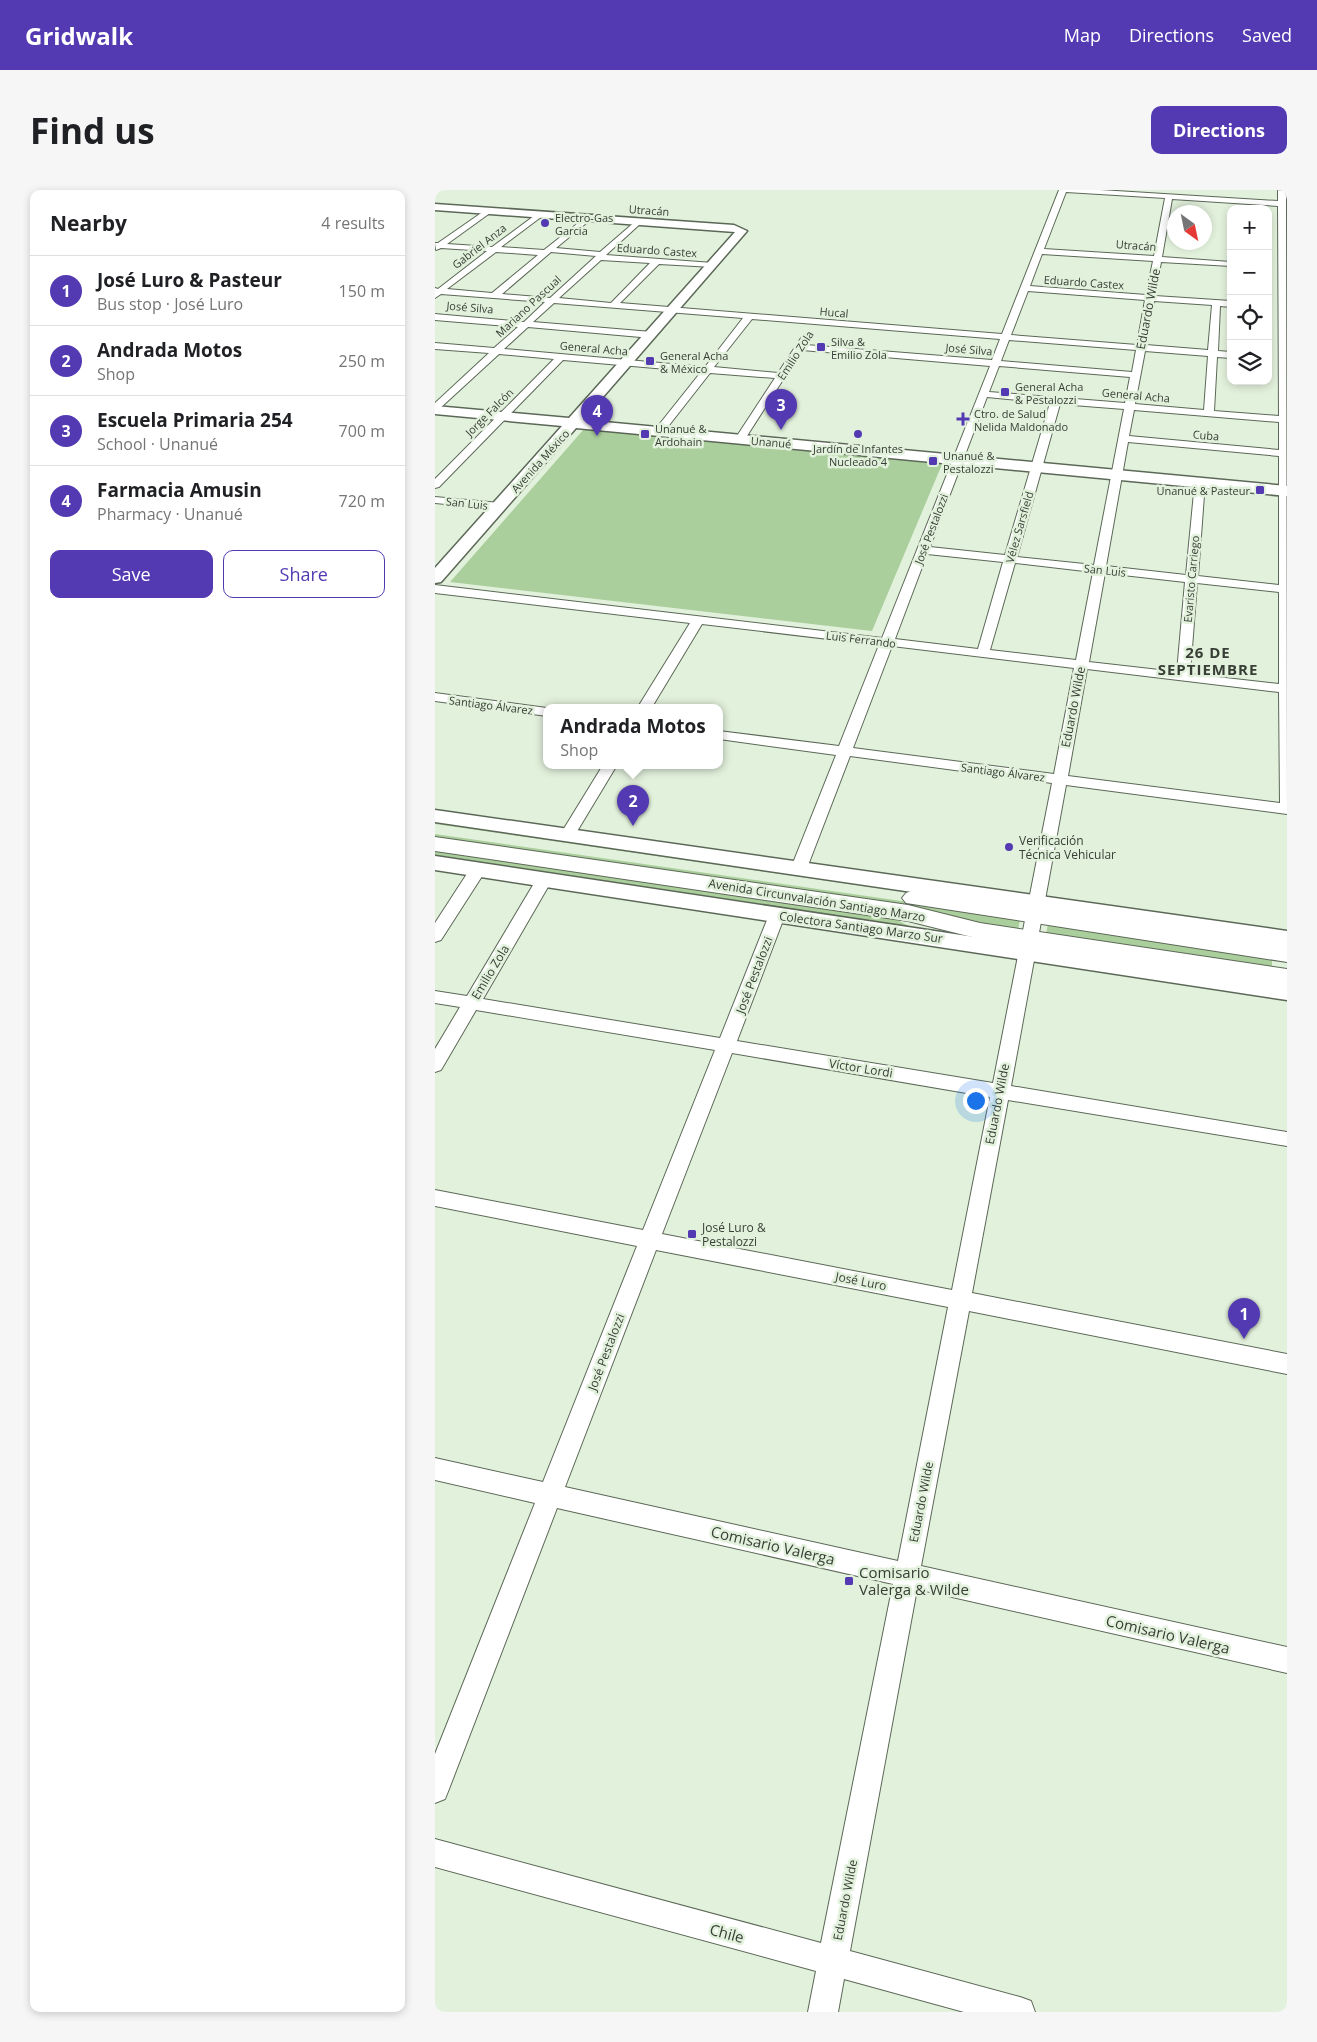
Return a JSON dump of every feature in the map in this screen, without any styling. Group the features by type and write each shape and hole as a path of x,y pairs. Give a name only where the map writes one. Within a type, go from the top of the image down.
{"main road":[{"name":"Avenida Circunvalación Santiago Marzo","path":"435,829 1032,927 1287,978"},
{"name":"Avenida Circunvalación Santiago Marzo","path":"435,844 778,904 915,914 980,931 1032,927 1287,954"},
{"path":"778,904 838,908 906,919 941,939"}],"street":[{"path":"1064,190 1285,204"},
{"name":"José Pestalozzi","path":"799,868 1064,190"},
{"path":"1282,190 1285,204 1282,267 1282,359 1285,388 1286,454 1287,805"},
{"name":"Eduardo Wilde","path":"823,2012 1032,927 1169,197"},
{"name":"Utracán","path":"436,208 741,230"},
{"path":"437,246 487,211"},
{"name":"Gabriel Anza","path":"436,293 538,215"},
{"path":"494,296 587,218"},
{"name":"Mariano Pascual","path":"435,409 637,222"},
{"name":"Avenida México","path":"435,578 713,266 742,232 741,230"},
{"name":"Eduardo Castex","path":"437,246 547,252 713,266"},
{"name":"Utracán","path":"1039,251 1227,264"},
{"path":"612,306 657,261"},
{"name":"Eduardo Castex","path":"1025,288 1227,304"},
{"name":"Hucal","path":"436,293 674,310 1227,355"},
{"path":"1209,413 1216,303"},
{"name":"José Silva","path":"435,317 652,335"},
{"path":"659,431 749,317"},
{"name":"Emilio Zola","path":"740,439 817,322"},
{"name":"General Acha","path":"435,347 781,376"},
{"name":"José Silva","path":"800,347 1136,375"},
{"name":"Jorge Falcón","path":"435,485 561,357"},
{"name":"General Acha","path":"983,394 1285,420"},
{"name":"Vélez Sarsfield","path":"983,653 1056,400"},
{"name":"Unanué","path":"435,409 1286,490"},
{"name":"Cuba","path":"1124,440 1286,454"},
{"name":"Evaristo Carriego","path":"1183,676 1200,482"},
{"name":"San Luis","path":"435,500 499,506"},
{"name":"San Luis","path":"923,550 1286,589"},
{"name":"Luis Ferrando","path":"435,589 1287,689"},
{"path":"647,704 698,620"},
{"name":"Santiago Álvarez","path":"435,697 543,711"},
{"name":"Santiago Álvarez","path":"723,736 1287,809"},
{"path":"568,835 609,769"},
{"name":"Colectora Santiago Marzo Sur","path":"435,816 799,868 1287,992"},
{"name":"Colectora Santiago Marzo Sur","path":"435,863 544,880 778,904"},
{"path":"435,936 478,870"},
{"name":"Emilio Zola","path":"435,1065 544,880"},
{"name":"José Pestalozzi","path":"435,1790 726,1046 778,904"},
{"name":"Colectora Santiago Marzo Sur","path":"941,939 1032,927 1287,939"},
{"name":"Víctor Lordi","path":"435,997 1287,1139"},
{"name":"José Luro","path":"435,1198 1287,1364"},
{"name":"Comisario Valerga","path":"435,1469 1287,1660"},
{"name":"Chile","path":"435,1853 1020,2012"}],"green space":[{"path":"584,429 943,462 872,631 450,582"},
{"path":"435,819 986,898 939,897 435,824"},
{"path":"435,834 1013,917 1020,920 1018,930 435,839"},
{"path":"435,848 778,898 897,920 919,931 435,860"},
{"path":"1048,924 1272,960 1272,969 1046,934"}],"place":[{"name":"Electro-Gas Garcia","path":"545,223"},
{"name":"Silva & Emilio Zola","path":"821,347"},
{"name":"General Acha & México","path":"650,361"},
{"name":"General Acha & Pestalozzi","path":"1005,392"},
{"name":"Ctro. de Salud Nelida Maldonado","path":"963,419"},
{"name":"Escuela Primaria 254","path":"781,430"},
{"name":"Unanué & Ardohain","path":"645,434"},
{"name":"Jardín de Infantes Nucleado 4","path":"858,434"},
{"name":"Farmacia Amusin","path":"597,436"},
{"name":"Unanué & Pestalozzi","path":"933,461"},
{"name":"Unanué & Pasteur","path":"1260,490"},
{"name":"Andrada Motos","path":"633,826"},
{"name":"Verificación Técnica Vehicular","path":"1009,847"},
{"name":"José Luro & Pestalozzi","path":"692,1234"},
{"name":"José Luro & Pasteur","path":"1244,1339"},
{"name":"Comisario Valerga & Wilde","path":"849,1581"}],"district":[{"name":"26 DE SEPTIEMBRE","path":"1208,660"}]}
